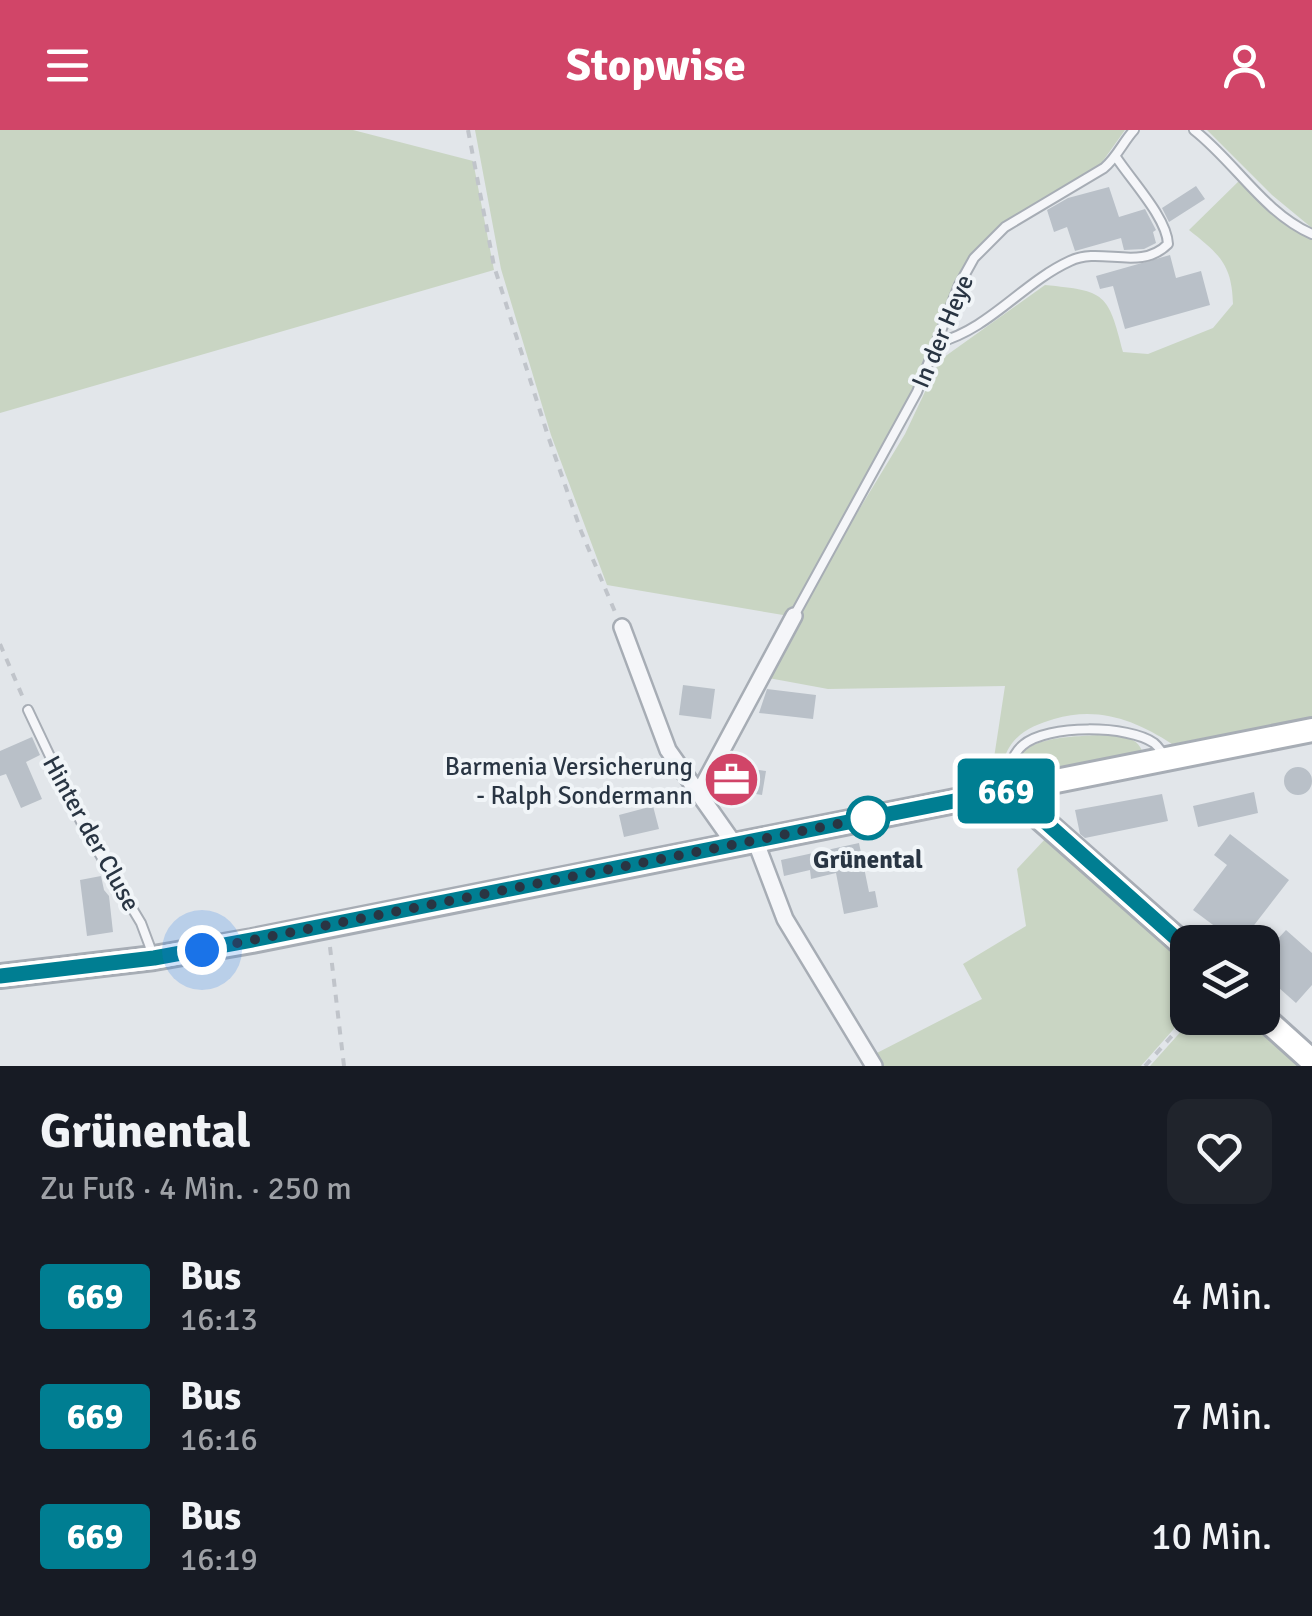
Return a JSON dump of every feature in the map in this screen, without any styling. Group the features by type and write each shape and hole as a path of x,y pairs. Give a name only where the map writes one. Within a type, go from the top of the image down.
{"main road":[{"path":"0,976 154,958 1312,730"},
{"path":"1019,788 1042,819 1170,933"},
{"path":"1280,1032 1312,1060"}],"street":[{"path":"699,793 794,616"},
{"path":"622,627 668,750 699,793 745,843 784,919 874,1066"}],"lane":[{"name":"In der Heye","path":"794,616 896,430 959,285 984,244 1095,175 1116,157 1134,130"},
{"path":"1194,130 1217,148 1286,220 1312,234"},
{"path":"937,342 962,336 1072,260 1120,259 1160,252 1168,244 1167,234 1116,157"},
{"name":"Hinter der Cluse","path":"28,710 84,828 141,923 154,958"},
{"path":"1019,788 1007,778 1012,761 1022,745 1040,737 1102,729 1132,734 1153,742 1168,759"}],"path":[{"path":"468,130 494,266 576,516 622,627"},
{"path":"0,644 28,710"},
{"path":"328,925 344,1066"},
{"path":"1146,1066 1173,1035"}],"green space":[{"path":"0,130 353,130 473,161 494,270 0,413"},
{"path":"475,130 1125,130 1100,165 1002,226 970,258 912,392 789,616 607,585 551,435 501,269"},
{"path":"1207,130 1312,130 1312,228 1272,195"},
{"path":"1242,178 1286,223 1312,238 1312,717 1172,744 1116,718 1070,715 1022,734 1011,745 999,770 992,771 1005,686 828,689 763,677 905,434 940,360 1045,285 1093,293 1101,299 1113,317 1123,352 1148,354 1213,328 1233,304 1230,279 1216,253 1189,230"},
{"path":"1097,735 1131,739 1143,754 1021,777 1018,764 1022,753 1031,746 1058,738"},
{"path":"1047,837 1170,948 1170,1033 1141,1066 881,1066 873,1055 982,999 963,964 1026,926 1017,869"},
{"path":"1178,1035 1268,1035 1303,1066 1150,1066"}],"building":[{"path":"1196,186 1205,199 1169,222 1162,208"},
{"path":"1109,187 1119,217 1145,209 1156,230 1156,243 1144,249 1124,250 1121,238 1075,251 1067,227 1054,232 1047,210 1068,198"},
{"path":"1170,255 1176,278 1201,271 1210,305 1125,329 1113,286 1100,289 1096,276"},
{"path":"683,685 715,689 711,719 679,715"},
{"path":"767,689 816,695 813,719 759,713"},
{"path":"32,737 40,755 26,762 42,799 21,808 6,774 0,776 0,751"},
{"path":"727,765 766,771 762,795 719,788"},
{"path":"1298,767 1308,771 1312,781 1308,791 1298,795 1288,791 1284,781 1288,771"},
{"path":"1254,792 1258,813 1198,827 1193,806"},
{"path":"1162,794 1168,821 1085,838 1080,834 1075,810"},
{"path":"653,806 659,829 624,837 619,815"},
{"path":"1230,834 1289,880 1254,925 1213,925 1193,910 1227,865 1214,855"},
{"path":"859,843 869,892 875,891 878,907 844,914 836,873 811,879 810,870 784,876 781,860"},
{"path":"101,876 109,896 113,932 87,936 80,880"},
{"path":"1286,930 1312,953 1312,985 1296,1003 1280,989 1280,936"}],"bus line":[{"name":"669","path":"0,976 154,958 252,940 1030,786 1042,819 1170,933"}],"place":[{"name":"Barmenia Versicherung - Ralph Sondermann","path":"732,780"},
{"name":"Grünental","path":"868,818"}],"route":[{"path":"202,950 868,818"}]}
